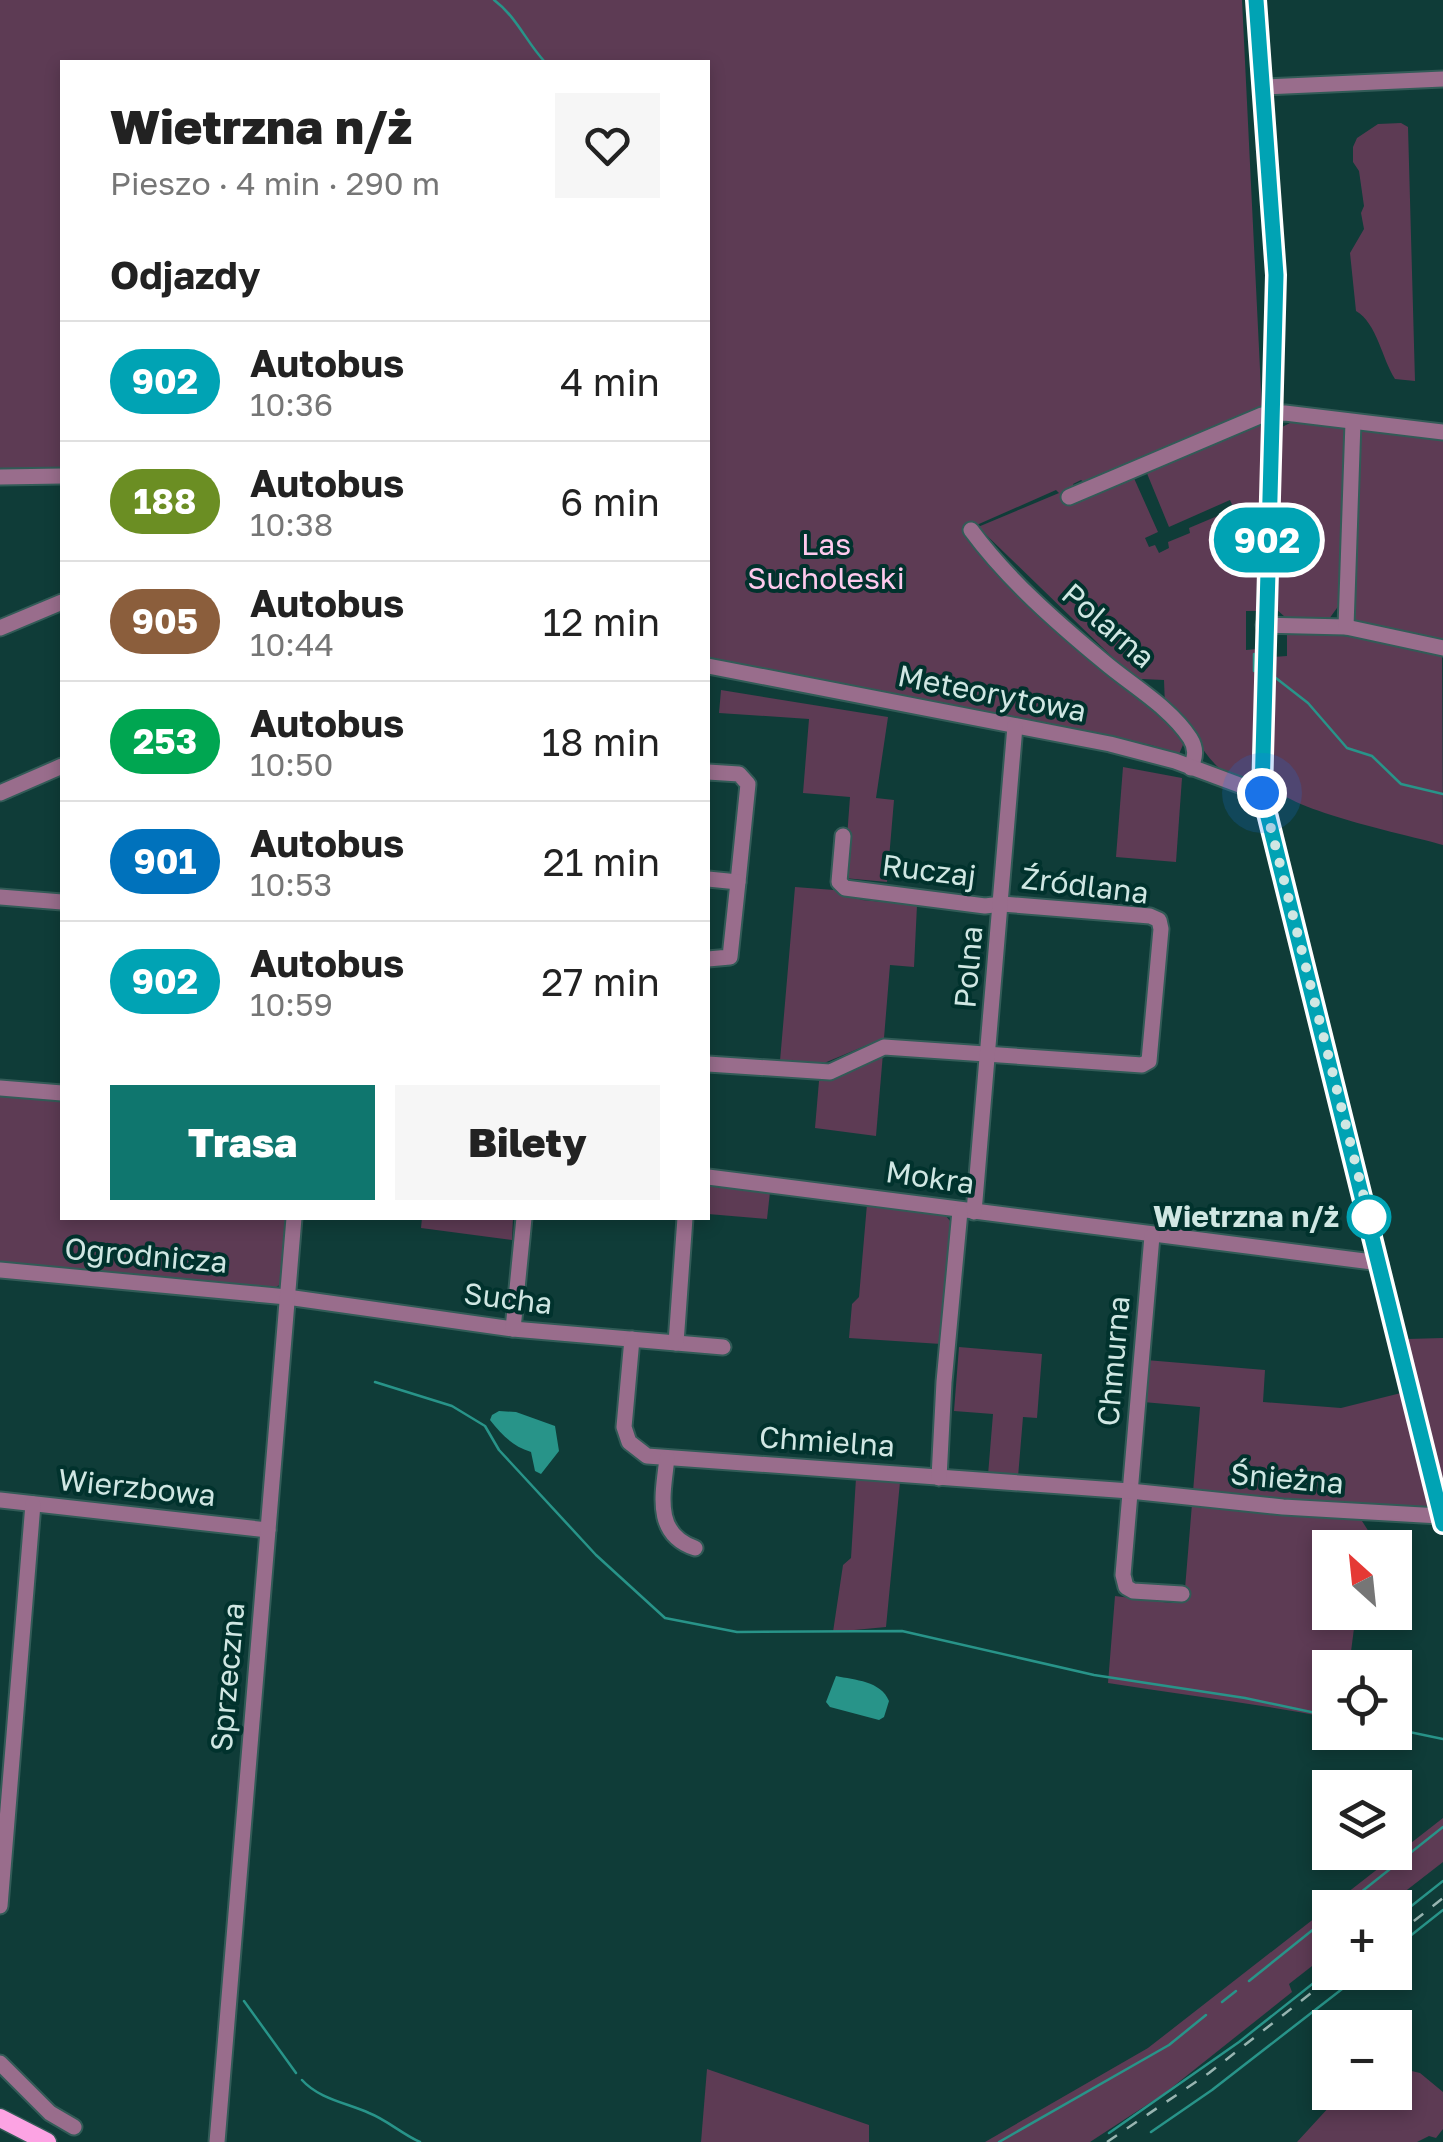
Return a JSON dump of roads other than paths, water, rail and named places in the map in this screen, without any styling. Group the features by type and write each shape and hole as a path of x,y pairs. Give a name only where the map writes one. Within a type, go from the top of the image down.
{"main road":[{"path":"0,2118 47,2142"}],"street":[{"path":"1256,0 1276,275 1262,793 1442,1520"},
{"path":"1262,87 1443,79"},
{"path":"1069,497 1273,413 1443,432"},
{"path":"1346,627 1352,422"},
{"path":"0,477 60,476"},
{"name":"Polarna","path":"971,530 1015,580 1181,726 1196,752 1191,768"},
{"path":"0,628 60,603"},
{"path":"1264,625 1346,627 1443,648"},
{"name":"Meteorytowa","path":"710,666 1110,744 1262,793"},
{"name":"Polna","path":"940,1478 944,1382 988,1054 1015,726"},
{"path":"0,792 60,767"},
{"path":"710,772 739,774 748,784 730,957 710,959"},
{"name":"Ruczaj","path":"843,836 839,882 845,888 986,906 1002,904"},
{"path":"710,879 738,882"},
{"path":"0,897 60,902"},
{"name":"Źródlana","path":"988,1054 1142,1065 1149,1061 1152,1050 1161,929 1158,920 1150,916 1002,904"},
{"path":"710,1064 814,1073 830,1072 884,1047 988,1054"},
{"path":"0,1088 60,1093"},
{"name":"Mokra","path":"710,1177 1380,1264"},
{"name":"Sprzeczna","path":"217,2142 294,1220"},
{"path":"513,1328 524,1220"},
{"path":"676,1343 684,1220"},
{"name":"Chmurna","path":"1148,1236 1122,1575 1126,1587 1134,1591 1182,1594"},
{"name":"Ogrodnicza","path":"0,1270 288,1297"},
{"name":"Sucha","path":"288,1297 513,1328 723,1347"},
{"name":"Chmielna","path":"632,1340 624,1427 629,1442 646,1456 1130,1491"},
{"path":"666,1458 661,1506 668,1530 683,1544 695,1548"},
{"name":"Śnieżna","path":"1130,1491 1442,1520"},
{"name":"Wierzbowa","path":"0,1500 268,1530"},
{"path":"0,1906 33,1504"},
{"path":"0,2062 50,2113 74,2127"}],"waterway":[{"path":"494,0 544,60"},
{"path":"1254,654 1254,671"},
{"path":"1272,675 1308,703 1347,748 1372,756 1401,784 1443,794"},
{"path":"375,1382 452,1406 485,1426 499,1450 596,1555 665,1618 737,1632 902,1631 1094,1675 1312,1712"},
{"path":"1412,1733 1443,1739"},
{"path":"1364,1890 1443,1827"},
{"path":"1412,1906 1443,1881"},
{"path":"1412,1935 1443,1910"},
{"path":"1249,1981 1312,1930"},
{"path":"1109,2133 1239,2042 1312,1984"},
{"path":"1151,2132 1341,1990"},
{"path":"1222,2002 1236,1991"},
{"path":"244,2001 296,2073"},
{"path":"999,2142 1169,2045 1206,2015"},
{"path":"302,2080 325,2096 376,2116 420,2142"}],"railway":[{"path":"1412,1923 1443,1898"},
{"path":"1107,2142 1209,2073 1315,1990"}],"place":[{"name":"Wietrzna n/ż","path":"1369,1217"}],"park label":[{"name":"Las Sucholeski","path":"826,562"}]}
